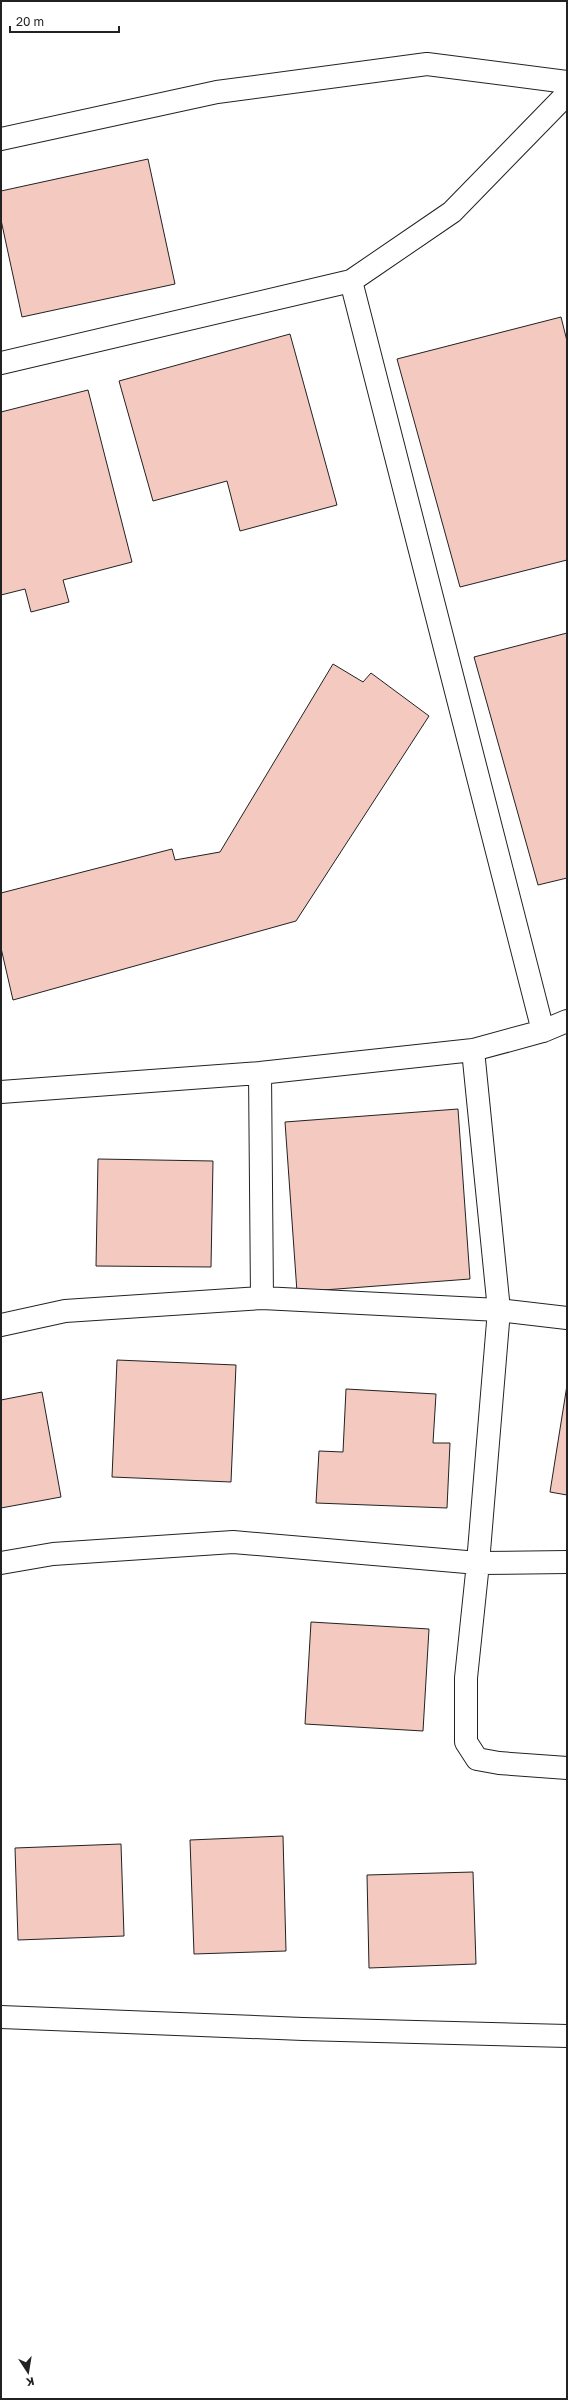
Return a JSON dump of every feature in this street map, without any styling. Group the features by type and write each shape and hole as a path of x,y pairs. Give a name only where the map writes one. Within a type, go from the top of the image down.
{"street":[{"path":"1,139 216,92 427,64 567,82"},
{"path":"1,362 351,281 452,212 567,94"},
{"path":"351,281 543,1031"},
{"path":"1,1092 260,1073 473,1050 543,1031 567,1021"},
{"path":"473,1050 499,1310 478,1563 466,1678 466,1742 477,1759 499,1763 567,1768"},
{"path":"260,1073 262,1298"},
{"path":"1,1325 65,1311 262,1298 499,1310 567,1318"},
{"path":"1,1563 53,1554 233,1542 478,1563 567,1562"},
{"path":"1,2017 303,2029 567,2036"}],"building":[{"path":"148,159 175,284 22,317 1,220 1,191"},
{"path":"561,317 567,341 567,560 460,587 397,359"},
{"path":"290,334 337,505 240,531 227,481 153,501 119,381"},
{"path":"88,390 132,562 63,580 69,602 31,612 25,589 1,595 1,412"},
{"path":"567,633 567,878 538,885 474,657"},
{"path":"333,664 363,682 371,673 429,716 296,921 13,1000 1,948 1,893 172,849 175,860 220,852"},
{"path":"458,1109 470,1279 297,1292 285,1122"},
{"path":"98,1159 213,1161 211,1267 96,1266"},
{"path":"117,1360 236,1365 231,1482 112,1477"},
{"path":"567,1385 567,1495 550,1492"},
{"path":"346,1389 436,1394 433,1443 450,1443 447,1508 316,1503 319,1451 343,1452"},
{"path":"42,1392 61,1497 1,1508 1,1400"},
{"path":"311,1622 429,1629 423,1731 305,1724"},
{"path":"283,1836 286,1951 194,1954 190,1840"},
{"path":"121,1844 124,1936 18,1940 15,1848"},
{"path":"473,1872 476,1964 369,1968 367,1875"}]}
